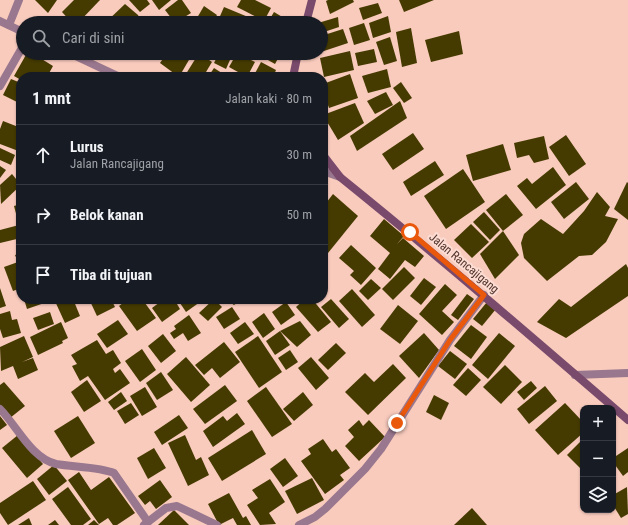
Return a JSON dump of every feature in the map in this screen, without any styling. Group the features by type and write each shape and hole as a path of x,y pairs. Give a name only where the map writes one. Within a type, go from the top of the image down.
{"main road":[{"path":"308,16 312,0"},
{"path":"294,72 297,60"},
{"name":"Jalan Rancajigang","path":"328,161 340,177 484,295 628,420"}],"street":[{"path":"9,25 19,0"},
{"path":"0,21 16,28"},
{"path":"0,86 16,58"},
{"path":"84,60 109,72"},
{"path":"328,173 340,177"},
{"path":"298,525 315,517 325,509 365,469 381,449 450,340 484,295"},
{"path":"575,375 628,373"},
{"path":"0,409 34,450 46,459 55,464 114,473 146,524 166,508 177,506 217,525"}],"building":[{"path":"35,0 57,0 48,13"},
{"path":"74,0 100,0 85,16 66,16 62,12"},
{"path":"129,0 147,0 150,4 140,12"},
{"path":"152,0 171,0 159,10"},
{"path":"178,0 182,0 191,13 186,16 170,16 165,10"},
{"path":"241,0 255,0 271,8 267,16 254,16 237,7"},
{"path":"353,0 354,2 330,14 326,1"},
{"path":"399,0 434,0 404,12"},
{"path":"378,3 382,13 363,20 359,8"},
{"path":"125,4 138,16 112,16"},
{"path":"204,6 217,15 216,16 198,16"},
{"path":"224,7 246,16 220,16"},
{"path":"274,12 281,16 272,16"},
{"path":"388,16 391,32 373,38 369,23"},
{"path":"338,17 339,27 328,31 328,20"},
{"path":"364,23 370,40 354,45 349,28"},
{"path":"411,28 417,63 402,67 396,32"},
{"path":"343,29 348,43 328,50 328,34"},
{"path":"459,31 463,54 431,62 425,40"},
{"path":"390,37 397,61 384,65 376,42"},
{"path":"374,49 377,62 358,66 355,53"},
{"path":"350,51 354,70 328,76 328,72 323,72 320,60 328,60 328,56"},
{"path":"23,60 43,60 53,66 50,72 16,72"},
{"path":"162,60 189,60 182,72 172,72 160,63"},
{"path":"195,60 209,60 212,62 206,72 187,72"},
{"path":"216,60 230,60 226,69 214,63"},
{"path":"233,60 251,60 255,62 250,72 238,72 229,67"},
{"path":"268,60 277,60 275,64"},
{"path":"261,62 276,70 275,72 256,72"},
{"path":"214,68 220,72 211,72"},
{"path":"387,69 391,87 368,93 362,76"},
{"path":"350,74 358,98 329,108 328,82"},
{"path":"11,79 16,81 16,102 3,95"},
{"path":"401,82 412,98 404,103 393,88"},
{"path":"386,92 393,105 375,114 367,101"},
{"path":"400,101 407,118 357,151 350,136"},
{"path":"355,103 364,123 338,140 328,123 328,113"},
{"path":"3,121 16,126 16,150 0,144 0,129"},
{"path":"413,133 424,149 393,170 382,154"},
{"path":"566,135 586,164 569,176 549,147"},
{"path":"544,136 549,159 534,163 529,155 517,158 514,143"},
{"path":"503,144 511,170 473,181 466,155"},
{"path":"0,148 15,155 11,165 0,160"},
{"path":"435,161 444,175 411,196 403,182"},
{"path":"0,166 6,170 0,178"},
{"path":"553,167 566,185 536,209 517,186 527,178 532,184"},
{"path":"463,169 485,202 446,229 424,196"},
{"path":"12,174 16,179 16,190 1,204 0,185"},
{"path":"576,182 589,199 564,219 551,202"},
{"path":"627,182 628,183 628,220 614,209"},
{"path":"597,192 610,207 605,216 618,219 606,242 592,255 579,256 547,281 524,258 521,243 524,234 541,219 563,234 584,211"},
{"path":"333,194 358,216 328,253 328,200"},
{"path":"506,194 523,215 503,231 486,210"},
{"path":"484,212 500,230 490,240 473,222"},
{"path":"384,219 404,236 397,244 403,238 424,256 415,267 405,260 390,279 378,269 390,253 370,236"},
{"path":"471,224 489,242 472,258 454,240"},
{"path":"16,226 16,239 0,243 0,230"},
{"path":"503,231 519,255 495,279 480,254"},
{"path":"351,245 376,268 361,285 350,275 354,271 339,258"},
{"path":"16,263 16,290 13,291 4,267"},
{"path":"626,264 628,268 628,296 566,338 537,322 559,299 571,307"},
{"path":"404,267 415,278 393,300 382,289"},
{"path":"424,278 436,287 421,305 410,296"},
{"path":"371,279 381,288 368,300 359,291"},
{"path":"445,284 457,295 442,311 454,322 442,335 419,314"},
{"path":"0,288 6,306 0,308"},
{"path":"352,289 375,315 362,327 339,301"},
{"path":"467,294 474,299 458,320 451,315"},
{"path":"331,299 349,319 339,328 321,307 325,304 328,304 328,301"},
{"path":"487,302 496,309 482,326 473,319"},
{"path":"26,304 41,304 27,309"},
{"path":"56,304 75,304 80,316 65,323"},
{"path":"91,304 114,304 115,307 97,316"},
{"path":"122,304 146,304 156,318 137,331 119,306"},
{"path":"157,304 177,304 180,309 162,322 152,308"},
{"path":"181,304 197,304 186,312"},
{"path":"209,304 219,304 222,307 208,321 199,313"},
{"path":"283,304 287,304 295,315 281,325 272,312"},
{"path":"299,304 316,304 331,322 318,332 296,307"},
{"path":"398,305 418,321 400,344 380,329"},
{"path":"232,307 240,319 224,329 216,317"},
{"path":"10,311 12,320 17,319 21,333 3,338 0,329 0,314"},
{"path":"50,312 54,324 38,330 33,318"},
{"path":"264,313 275,329 263,338 252,322"},
{"path":"189,315 201,333 188,341 183,333 174,339 170,333 176,329 174,326"},
{"path":"118,320 128,334 107,348 97,334"},
{"path":"300,321 311,335 297,347 280,331"},
{"path":"61,322 68,338 62,341 63,343 38,355 30,337"},
{"path":"245,322 254,334 238,344 230,333"},
{"path":"471,325 487,337 471,359 454,346"},
{"path":"280,331 290,345 275,355 266,341"},
{"path":"424,333 439,350 419,378 399,356"},
{"path":"499,333 515,346 488,379 472,365"},
{"path":"163,334 176,351 161,363 148,346"},
{"path":"24,336 33,357 22,362 33,358 38,370 18,379 13,366 1,371 0,347"},
{"path":"258,336 282,372 259,388 235,352"},
{"path":"97,340 106,354 113,350 121,363 113,369 115,373 120,369 130,383 105,400 88,376 80,381 72,366 77,364 71,355"},
{"path":"224,342 240,362 220,378 212,368 204,375 195,365"},
{"path":"336,343 346,353 328,370 318,360"},
{"path":"142,349 156,370 140,382 125,361"},
{"path":"290,350 298,362 286,370 278,358"},
{"path":"450,351 467,364 455,379 438,366"},
{"path":"186,357 210,385 191,402 167,374"},
{"path":"311,357 329,378 316,390 298,368"},
{"path":"393,364 406,378 368,415 345,392 365,373 374,382"},
{"path":"505,365 522,382 501,404 483,387"},
{"path":"468,368 481,380 466,396 453,385"},
{"path":"161,372 173,390 157,400 146,383"},
{"path":"87,380 101,401 84,412 71,392"},
{"path":"531,381 537,388 524,400 517,392"},
{"path":"4,382 25,406 10,418 0,406 0,385"},
{"path":"225,385 237,401 205,424 193,409"},
{"path":"545,386 557,401 529,424 517,409"},
{"path":"145,387 157,407 142,416 130,396"},
{"path":"266,387 292,424 272,437 247,401"},
{"path":"121,392 127,401 114,410 108,402"},
{"path":"303,392 313,405 294,421 283,409"},
{"path":"434,395 449,403 441,420 426,412"},
{"path":"131,403 139,415 125,424 117,411"},
{"path":"565,403 580,419 580,436 558,455 535,430"},
{"path":"237,413 245,424 213,447 203,431 223,416 227,421"},
{"path":"179,415 188,428 162,445 154,432"},
{"path":"0,416 7,425 0,430"},
{"path":"78,416 95,443 71,458 54,431"},
{"path":"359,420 363,426 369,420 385,437 359,461 345,446 354,437 348,430"},
{"path":"252,430 266,454 222,481 208,458"},
{"path":"18,435 43,464 27,478 2,448"},
{"path":"185,435 196,460 201,457 209,475 188,486 168,443"},
{"path":"323,439 332,452 336,449 350,468 340,475 344,480 325,494 301,461 311,454 308,449"},
{"path":"580,442 580,468 567,455"},
{"path":"154,448 166,468 148,479 137,458"},
{"path":"628,448 628,472 623,476 616,466 616,456"},
{"path":"285,458 298,476 283,487 270,469"},
{"path":"54,465 67,481 49,495 37,479"},
{"path":"79,472 91,490 109,477 135,513 117,525 113,525 108,518 99,524 68,480"},
{"path":"312,478 324,500 297,514 285,491"},
{"path":"270,479 285,502 269,513 276,524 260,525 247,505 258,498 252,490"},
{"path":"160,480 172,497 156,509 150,501 145,505 138,496"},
{"path":"33,481 46,500 8,525 0,513 0,503"},
{"path":"68,487 91,519 83,525 71,525 52,499"},
{"path":"627,487 628,514 621,518 616,510 616,493"},
{"path":"229,493 243,518 246,516 251,525 237,525 233,518 219,525 208,504"},
{"path":"472,508 487,525 454,525"},
{"path":"174,510 189,525 158,525"},
{"path":"29,518 32,525 18,525"},
{"path":"55,520 59,525 48,525"},
{"path":"94,520 99,525 88,525"}],"route":[{"path":"397,423 450,340 484,295 410,232"}]}
